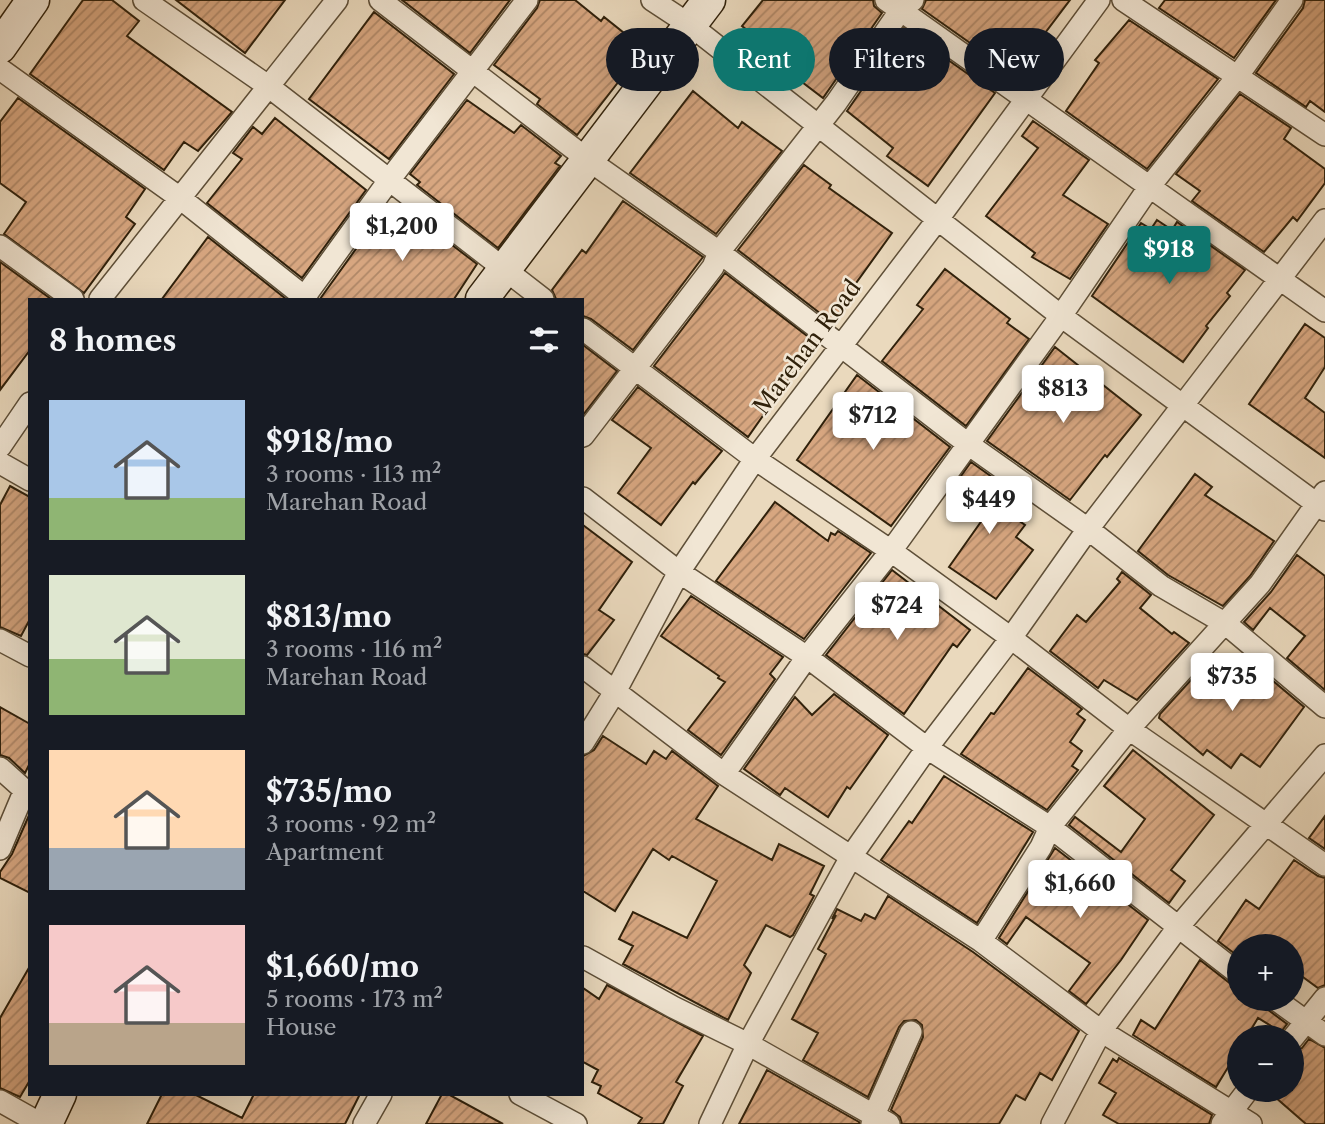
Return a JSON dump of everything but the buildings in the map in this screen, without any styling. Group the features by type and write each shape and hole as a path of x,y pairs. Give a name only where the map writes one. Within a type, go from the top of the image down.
{"street":[{"path":"0,47 33,0"},
{"path":"144,0 268,86 543,298"},
{"path":"101,298 337,0"},
{"path":"380,0 587,159 719,252 968,444 1088,529 1161,586 1226,624 1325,707"},
{"path":"306,298 390,179 527,0"},
{"path":"652,0 690,25 1062,316 1184,407 1322,502 1260,584 1129,729 1050,827 1041,847 981,941"},
{"path":"483,298 709,0"},
{"name":"Marehan Road","path":"584,741 616,690 678,572 755,459 1100,0"},
{"path":"1123,0 1325,135"},
{"path":"724,774 807,657 891,551 1062,316 1150,186 1237,77 1292,0"},
{"path":"584,435 713,267 719,252 836,103 900,4 1027,100 1325,311"},
{"path":"0,69 180,198 304,298"},
{"path":"710,1124 748,1044 852,855 1088,529 1325,220"},
{"path":"0,246 72,298"},
{"path":"584,330 755,459 891,551 1011,638 1129,729 1325,865"},
{"path":"0,447 28,405"},
{"path":"0,463 28,479"},
{"path":"584,499 678,572 807,657 927,748 1050,827 1227,964"},
{"path":"0,640 28,655"},
{"path":"584,668 724,774 981,941 1101,1031 1227,1117 1251,1124"},
{"path":"1052,1124 1101,1031 1179,926 1325,755"},
{"path":"0,768 27,794 0,849"},
{"path":"584,958 673,1007 748,1044 878,1121 911,1032"},
{"path":"1304,1025 1325,998"},
{"path":"1292,1011 1325,1035"},
{"path":"0,1101 43,1124 59,1096"},
{"path":"364,1124 380,1096"},
{"path":"524,1096 576,1124"},
{"path":"1227,1117 1239,1102"}]}
